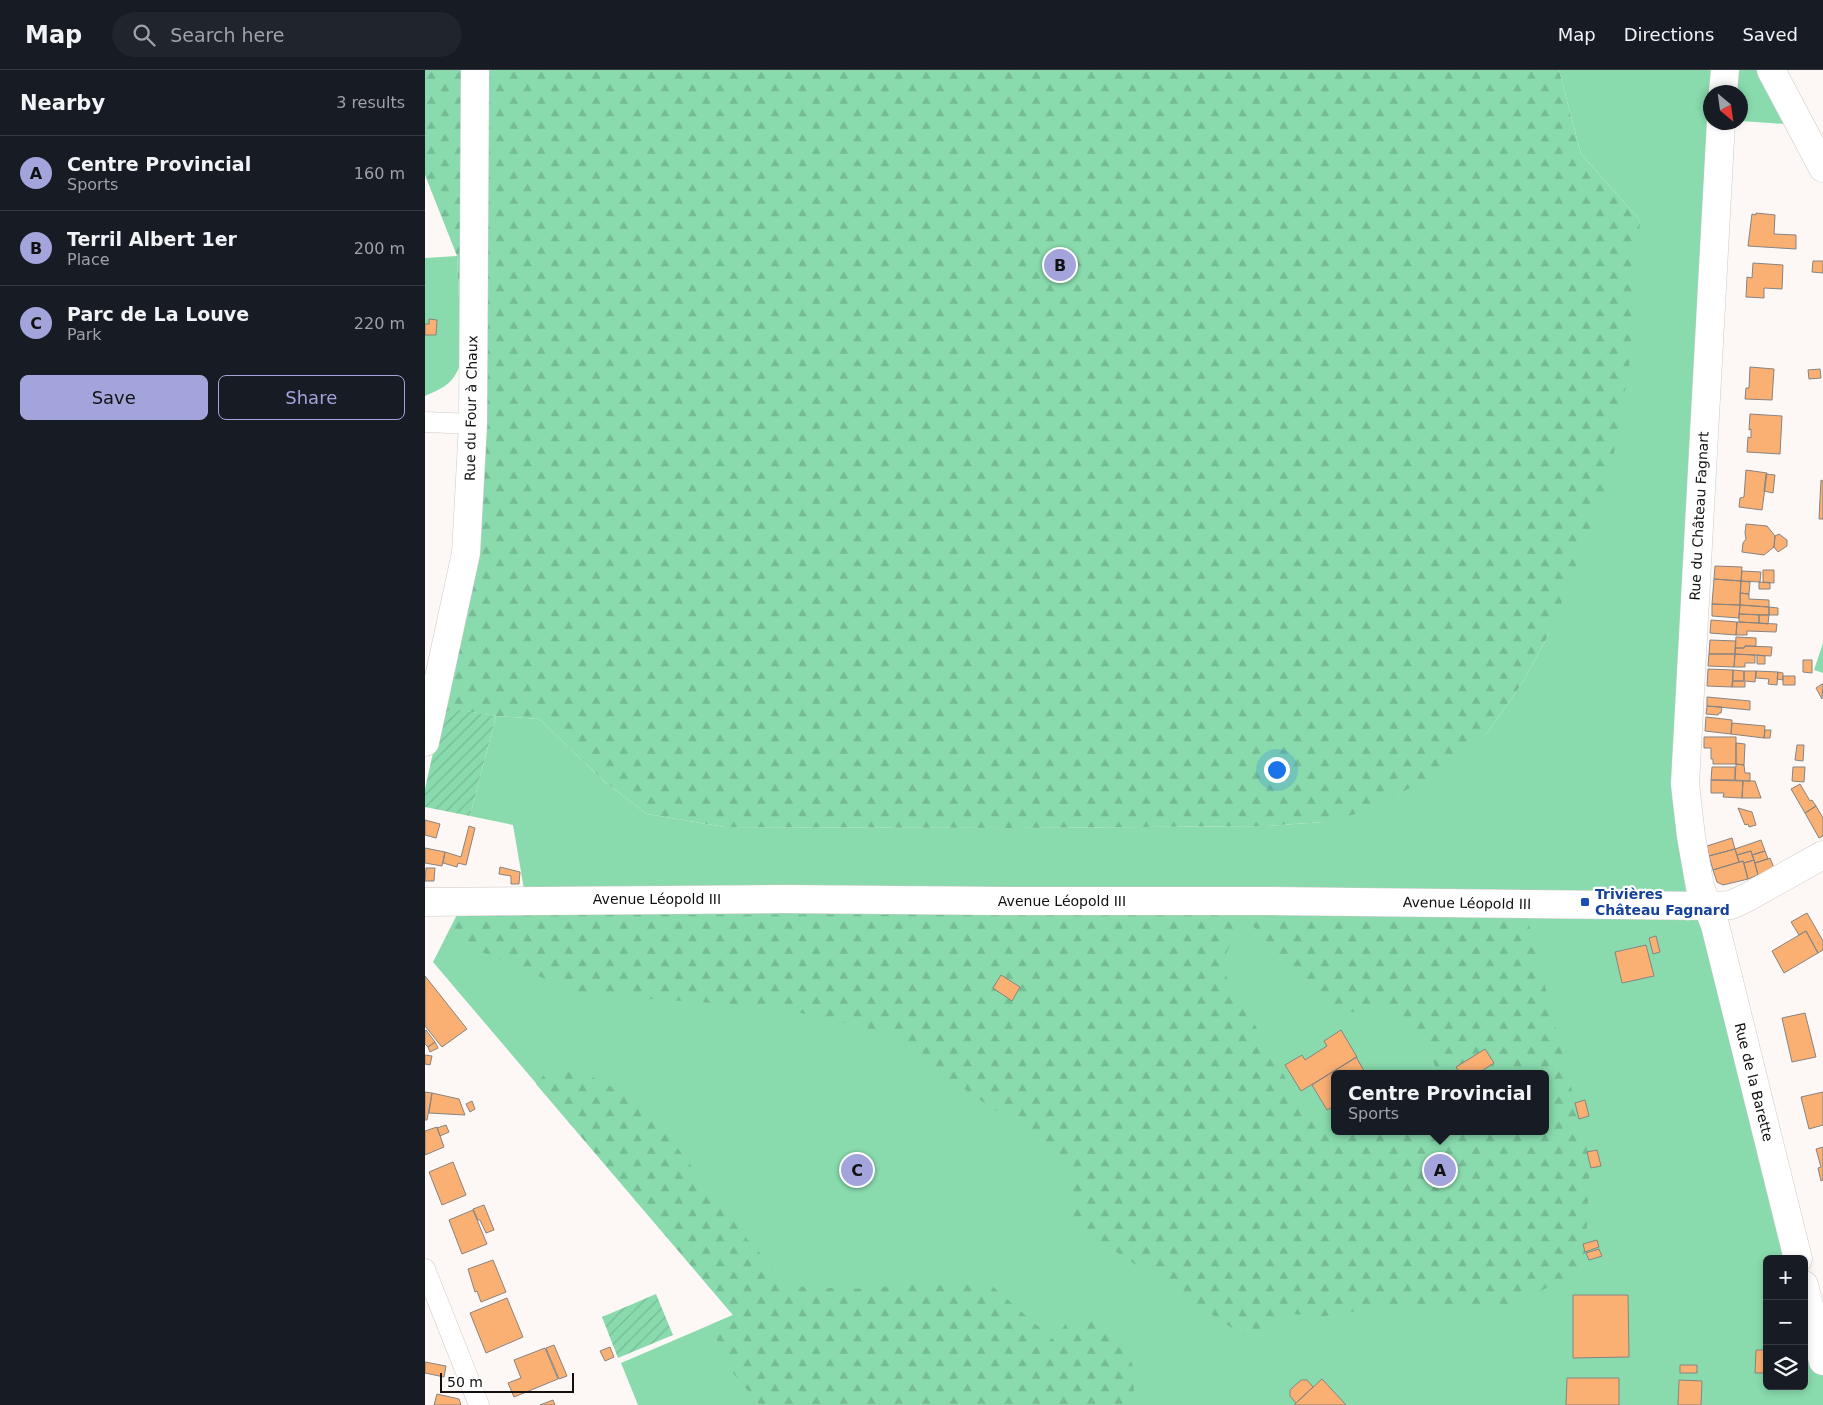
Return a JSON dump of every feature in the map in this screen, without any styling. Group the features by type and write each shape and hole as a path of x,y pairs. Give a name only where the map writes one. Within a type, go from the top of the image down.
{"street":[{"name":"Rue du Four à Chaux","path":"425,742 466,553 473,424 475,70"},
{"path":"1724,85 1725,70"},
{"path":"1771,70 1823,168"},
{"name":"Rue du Château Fagnart","path":"1704,906 1691,836 1685,784 1721,130"},
{"path":"425,422 473,424"},
{"name":"Avenue Léopold III","path":"425,902 781,899 1003,901 1258,900 1704,906 1731,905 1823,855"},
{"name":"Rue de la Barette","path":"1704,906 1715,925 1797,1255"},
{"path":"425,1269 479,1405"},
{"path":"1808,1300 1823,1361"}],"green space":[{"path":"425,70 1559,70 1581,154 1640,220 1629,368 1609,481 1549,634 1521,685 1487,733 1437,772 1372,810 1322,822 1267,826 1017,828 725,827 647,814 606,783 539,719 496,716 434,706 466,553 465,424 457,256 425,175"},
{"path":"1559,70 1771,70 1800,125 1748,121 1748,85 1703,85 1703,130 1710,130 1685,784 1797,1255 1763,1255 1763,1390 1808,1390 1808,1301 1823,1361 1823,1405 638,1405 621,1363 733,1315 433,962 457,915 526,901 513,825 470,816 496,716 539,719 606,783 647,814 725,827 1017,828 1267,826 1322,822 1487,733 1521,685 1549,634 1640,220 1581,154"},
{"path":"457,256 462,360 456,374 448,383 439,390 425,396 425,258"},
{"path":"1823,643 1823,673 1814,670"},
{"path":"443,707 496,716 470,816 425,807 425,789"},
{"path":"1227,914 1237,933 1225,959 1224,970 1226,976 1296,1097 1303,1107 1331,1124 1331,1135 1549,1135 1549,1070 1437,1070 1412,1026 1383,1004 1361,1013 1330,1009 1316,1003 1281,957 1244,916 1527,917 1590,1160 1585,1263 1571,1275 1516,1304 1469,1310 1453,1306 1420,1306 1340,1313 1322,1317 1293,1314 1252,1341 1069,1221 1073,1175 1010,1121 887,1033 775,1007 618,997 588,997 446,937 457,915"},
{"path":"570,1065 644,1104 747,1239 790,1286 853,1289 906,1285 991,1285 1040,1328 1039,1350 1062,1329 1070,1318 1092,1318 1109,1334 1132,1363 1135,1405 760,1405 732,1372 710,1325 733,1315 536,1084 550,1068"},
{"path":"656,1294 673,1335 618,1358 602,1317"}],"building":[{"path":"1756,213 1775,215 1774,234 1796,235 1796,249 1748,246 1752,214 1756,215"},
{"path":"1813,261 1823,261 1823,273 1812,272"},
{"path":"1753,263 1783,265 1782,289 1764,288 1764,298 1746,297 1747,277 1752,278"},
{"path":"429,319 437,320 436,335 425,335 425,324 429,324"},
{"path":"1750,367 1774,369 1772,400 1745,399 1746,388 1749,388"},
{"path":"1820,369 1821,378 1809,379 1808,370"},
{"path":"1750,414 1782,416 1780,454 1747,452 1748,437 1751,438 1751,429 1749,430"},
{"path":"1746,470 1767,473 1762,510 1739,507 1740,498 1744,497"},
{"path":"1766,474 1775,475 1773,493 1764,491"},
{"path":"1821,480 1823,481 1823,519 1819,519"},
{"path":"1746,524 1767,526 1775,536 1774,547 1764,555 1742,552 1743,543 1746,539"},
{"path":"1779,534 1787,540 1787,546 1778,552 1774,547 1775,536"},
{"path":"1715,566 1742,567 1741,581 1714,579"},
{"path":"1763,570 1774,570 1774,583 1763,582"},
{"path":"1742,571 1761,572 1760,582 1741,581"},
{"path":"1714,579 1741,581 1740,605 1712,604"},
{"path":"1741,581 1750,582 1749,594 1740,593"},
{"path":"1759,582 1770,583 1770,589 1759,589"},
{"path":"1740,593 1749,594 1749,599 1769,600 1769,607 1740,605"},
{"path":"1712,604 1740,605 1739,618 1712,616"},
{"path":"1740,605 1769,607 1769,615 1739,614"},
{"path":"1769,607 1778,608 1778,615 1769,615"},
{"path":"1739,614 1759,615 1759,623 1739,622"},
{"path":"1759,615 1769,615 1768,624 1759,623"},
{"path":"1711,620 1737,622 1736,635 1710,633"},
{"path":"1737,622 1777,624 1776,632 1747,631 1747,635 1736,635"},
{"path":"1736,637 1756,638 1756,646 1735,648"},
{"path":"1710,640 1736,641 1735,654 1709,654"},
{"path":"1745,646 1772,647 1771,656 1735,654 1735,648 1744,648"},
{"path":"1709,654 1735,654 1734,667 1708,666"},
{"path":"1735,654 1755,655 1755,663 1745,663 1745,667 1734,667"},
{"path":"1757,655 1765,656 1765,664 1757,664"},
{"path":"1803,660 1812,660 1812,673 1803,672"},
{"path":"1708,669 1733,670 1732,687 1707,686"},
{"path":"1733,670 1744,671 1744,681 1733,681"},
{"path":"1744,671 1756,671 1755,682 1745,681 1745,687 1732,687 1733,681 1744,681"},
{"path":"1756,671 1778,672 1777,685 1768,684 1769,679 1756,678"},
{"path":"1778,672 1783,673 1783,680 1777,679"},
{"path":"1783,676 1795,676 1795,685 1783,685"},
{"path":"1823,684 1822,699 1816,688"},
{"path":"1707,697 1750,701 1750,710 1707,706"},
{"path":"1707,706 1722,707 1721,713 1718,715 1706,714"},
{"path":"1706,717 1732,720 1731,734 1705,731"},
{"path":"1732,723 1765,726 1764,738 1731,734"},
{"path":"1765,730 1771,730 1770,738 1764,738"},
{"path":"1704,737 1736,737 1736,764 1713,764 1711,748 1704,748"},
{"path":"1736,743 1745,744 1744,765 1736,764"},
{"path":"1797,745 1804,745 1803,761 1795,760"},
{"path":"1736,764 1744,765 1745,773 1750,773 1750,781 1735,780"},
{"path":"1712,767 1735,767 1735,780 1711,780"},
{"path":"1793,767 1805,767 1804,782 1792,781"},
{"path":"1711,780 1743,781 1742,798 1723,797 1724,793 1711,793"},
{"path":"1743,781 1755,781 1761,798 1742,798"},
{"path":"1800,784 1810,801 1812,800 1816,806 1805,813 1791,789"},
{"path":"1816,806 1823,818 1823,836 1819,838 1805,813"},
{"path":"1738,808 1752,812 1756,825 1749,827 1748,824 1745,825"},
{"path":"425,820 440,824 436,838 425,835"},
{"path":"469,826 475,828 466,865 458,863 457,867 443,863 445,852 461,857"},
{"path":"1732,838 1735,849 1709,856 1707,846"},
{"path":"1761,840 1765,851 1752,855 1751,851 1737,855 1735,849"},
{"path":"425,848 445,852 442,866 425,863"},
{"path":"1735,849 1739,862 1713,870 1709,856"},
{"path":"1751,851 1754,860 1744,863 1743,861 1739,862 1737,855"},
{"path":"1765,851 1768,859 1755,863 1752,855"},
{"path":"1770,858 1774,868 1758,875 1755,863"},
{"path":"1754,860 1758,875 1748,879 1744,863"},
{"path":"1743,861 1748,879 1723,885 1717,882 1713,870"},
{"path":"500,867 520,872 519,884 511,884 511,876 499,874"},
{"path":"426,868 435,868 434,881 425,881"},
{"path":"1807,913 1823,941 1823,950 1818,953 1806,931 1799,935 1791,922"},
{"path":"1806,931 1818,953 1784,973 1772,951"},
{"path":"1656,936 1660,952 1653,954 1649,938"},
{"path":"1646,945 1654,976 1622,983 1615,952"},
{"path":"1001,975 1020,987 1012,1001 993,988"},
{"path":"425,976 467,1029 442,1047 425,1026"},
{"path":"1805,1013 1816,1057 1792,1062 1782,1018"},
{"path":"426,1030 435,1042 428,1047 425,1044"},
{"path":"1341,1030 1357,1057 1336,1070 1331,1070 1331,1073 1301,1091 1285,1065 1302,1055 1305,1060 1327,1046 1324,1041"},
{"path":"435,1042 438,1048 430,1052 428,1047"},
{"path":"1485,1049 1494,1063 1483,1070 1458,1070 1456,1067"},
{"path":"425,1055 432,1056 430,1065 425,1064"},
{"path":"1356,1057 1364,1070 1336,1070"},
{"path":"1331,1073 1331,1108 1327,1110 1312,1085"},
{"path":"425,1092 432,1093 427,1120 425,1120"},
{"path":"1823,1092 1823,1125 1809,1129 1801,1097"},
{"path":"432,1093 459,1099 465,1115 429,1113"},
{"path":"1585,1100 1589,1116 1579,1119 1575,1103"},
{"path":"472,1101 475,1109 470,1112 466,1104"},
{"path":"446,1125 449,1132 440,1136 437,1128"},
{"path":"437,1127 444,1147 425,1155 425,1131"},
{"path":"1823,1147 1823,1180 1821,1181 1818,1168 1821,1167 1816,1149"},
{"path":"1597,1150 1601,1166 1591,1168 1587,1152"},
{"path":"453,1162 466,1195 442,1205 429,1172"},
{"path":"484,1205 494,1230 486,1233 473,1209"},
{"path":"473,1210 487,1244 462,1254 449,1220"},
{"path":"1597,1240 1599,1247 1585,1252 1583,1244"},
{"path":"1599,1249 1602,1256 1589,1260 1586,1253"},
{"path":"493,1260 506,1292 481,1302 477,1291 475,1292 468,1269"},
{"path":"1573,1295 1628,1295 1629,1357 1573,1358"},
{"path":"507,1298 523,1337 486,1353 470,1313"},
{"path":"554,1345 567,1376 559,1379 546,1348"},
{"path":"610,1347 614,1357 605,1361 600,1351"},
{"path":"545,1348 558,1379 514,1397 508,1383 521,1378 514,1360"},
{"path":"1756,1350 1763,1350 1763,1373 1755,1373"},
{"path":"425,1362 446,1366 444,1377 425,1373"},
{"path":"1680,1365 1697,1365 1697,1373 1680,1373"},
{"path":"1567,1378 1619,1378 1619,1405 1566,1405"},
{"path":"1322,1379 1346,1405 1294,1405 1296,1403"},
{"path":"1301,1380 1307,1380 1313,1387 1296,1403 1290,1396 1290,1390"},
{"path":"1679,1380 1702,1381 1701,1405 1678,1405"},
{"path":"437,1394 459,1399 461,1405 434,1405"},
{"path":"553,1400 555,1405 540,1405"}],"place":[{"name":"Terril Albert 1er","path":"1060,265"},
{"name":"Trivières Château Fagnard","path":"1585,902"},
{"name":"Parc de La Louve","path":"857,1170"},
{"name":"Centre Provincial","path":"1440,1170"}]}
